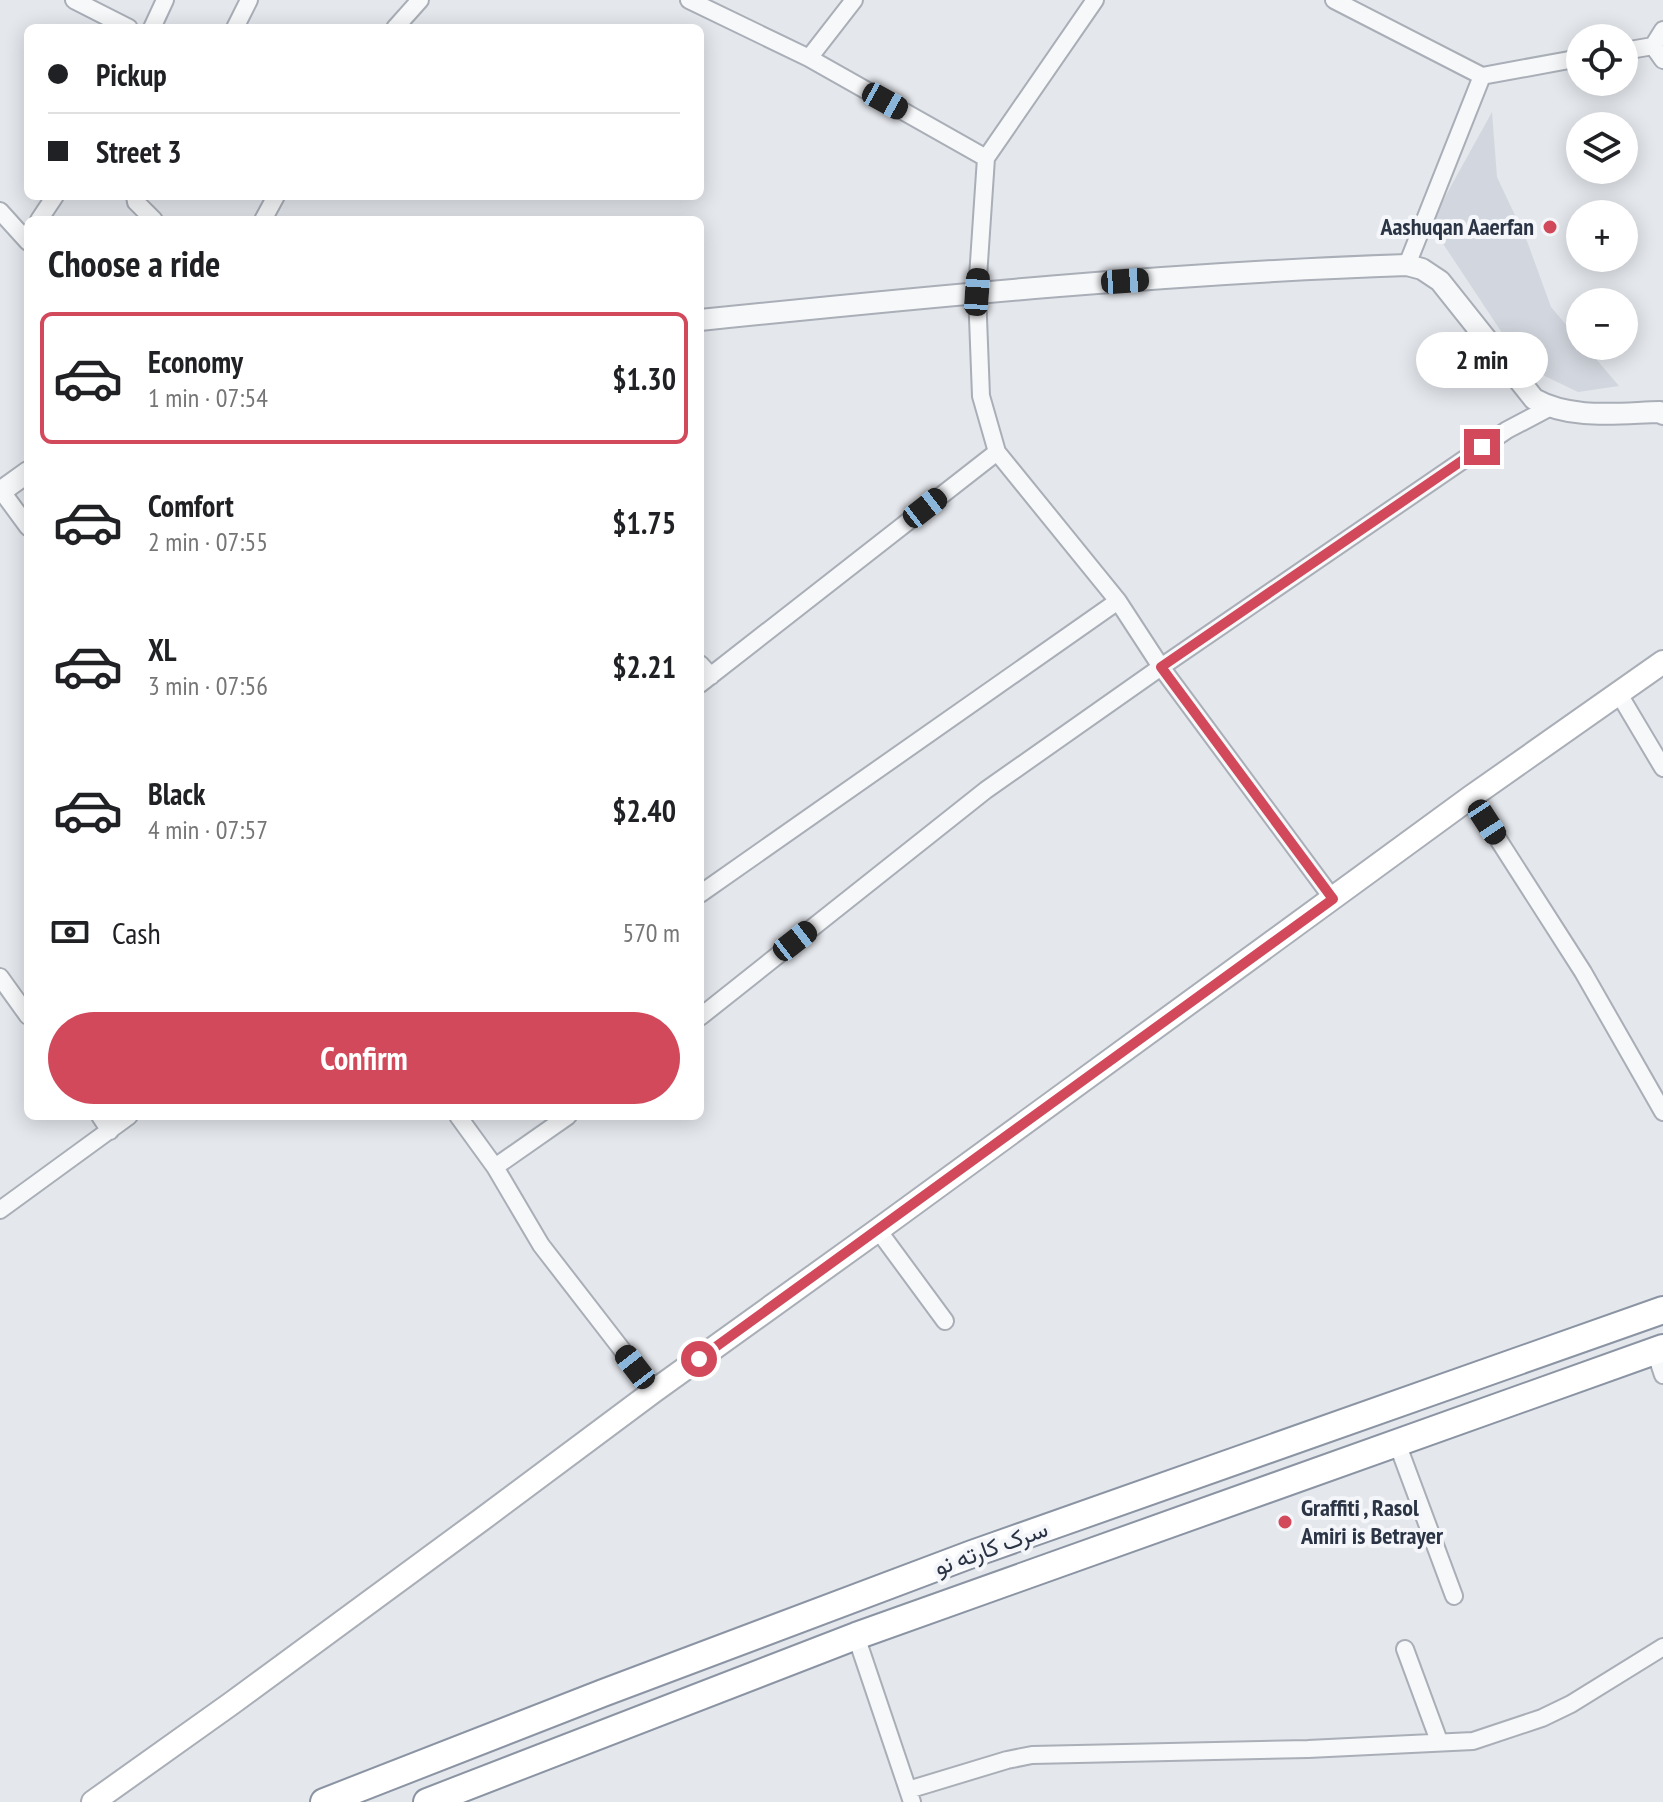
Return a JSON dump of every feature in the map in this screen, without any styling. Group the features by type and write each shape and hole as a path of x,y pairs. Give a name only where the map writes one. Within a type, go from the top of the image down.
{"highway":[{"name":"سرک کارته نو","path":"324,1802 617,1687 972,1554 1663,1310"},
{"name":"سرک کارته نو","path":"427,1802 856,1636 1397,1443 1660,1358"}],"main road":[{"path":"93,1802 1471,797 1663,662"}],"street":[{"path":"74,0 121,24"},
{"path":"154,24 165,0"},
{"path":"237,24 249,0"},
{"path":"399,24 420,0"},
{"path":"689,0 809,58 986,158"},
{"path":"809,58 854,0"},
{"path":"1095,0 986,158 977,292 981,396 997,452 1118,601 1161,667 1333,899"},
{"path":"1334,0 1482,76 1566,61"},
{"path":"1638,49 1653,46 1663,30"},
{"path":"1653,46 1663,60"},
{"path":"1407,265 1482,76"},
{"path":"136,200 150,216"},
{"path":"0,211 24,237"},
{"path":"704,320 977,292 1303,268 1407,265 1422,269 1440,281 1521,384 1534,399 1549,408 1620,413 1662,412"},
{"path":"704,1014 986,790 1507,430 1549,408"},
{"path":"704,674 997,452"},
{"path":"24,475 1,491 24,522"},
{"path":"704,891 1118,601"},
{"path":"1619,694 1663,768"},
{"path":"1471,797 1583,972 1663,1112"},
{"path":"0,977 24,1010"},
{"path":"103,1120 110,1131"},
{"path":"0,1210 124,1120"},
{"path":"461,1120 495,1167 541,1245 654,1391"},
{"path":"495,1167 562,1120"},
{"path":"878,1230 945,1321"},
{"path":"1397,1443 1454,1596"},
{"path":"856,1636 910,1796 1007,1760 1032,1755 1308,1749 1473,1741 1542,1718 1571,1704 1663,1647"},
{"path":"1405,1649 1439,1741"}],"shaded area":[{"path":"1492,112 1497,177 1527,241 1551,307 1566,325 1566,360 1597,360 1619,386 1578,392 1524,366 1430,224"}],"place":[{"name":"Aashuqan Aaerfan","path":"1550,227"},
{"name":"Graffiti , Rasol Amiri is Betrayer","path":"1285,1522"}],"route":[{"path":"699,1359 1333,899 1161,667 1482,447"}]}
